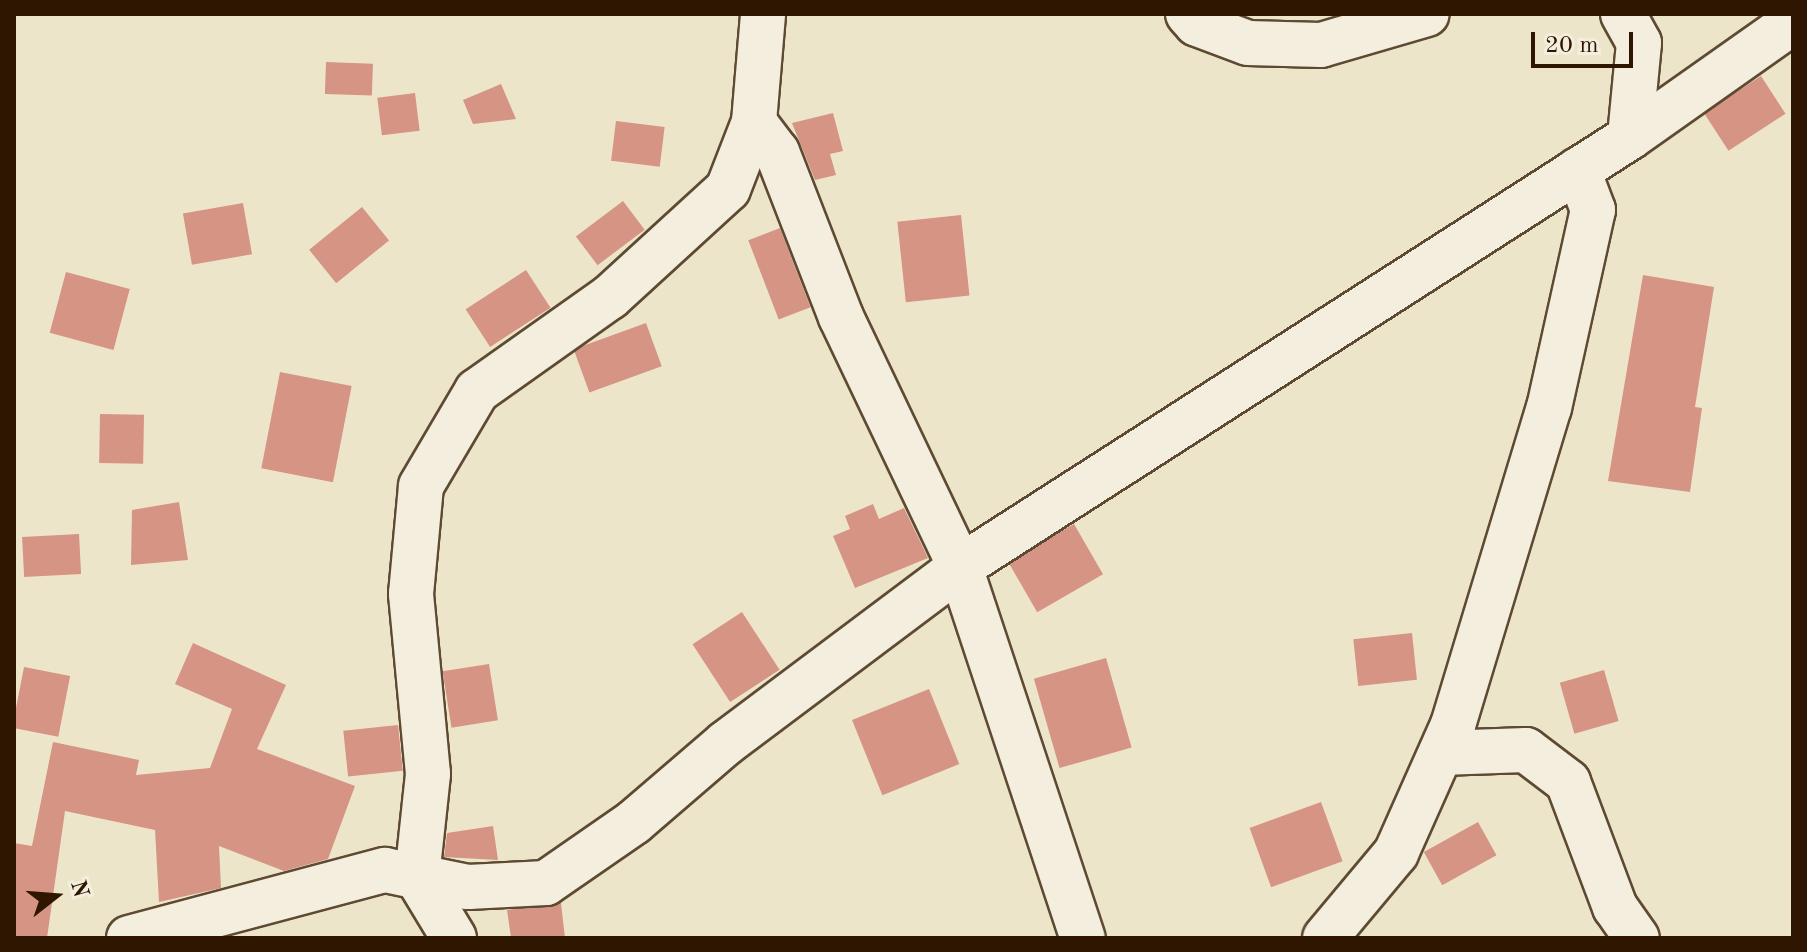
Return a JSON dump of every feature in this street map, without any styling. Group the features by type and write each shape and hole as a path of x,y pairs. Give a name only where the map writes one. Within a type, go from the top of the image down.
{"street":[{"path":"454,938 417,877 428,774 411,594 421,486 477,391 610,297 728,189 754,122 763,14"},
{"path":"1188,14 1197,24 1248,43 1321,45 1427,14"},
{"path":"1623,14 1639,43 1630,137"},
{"path":"129,938 385,870 468,887 546,883 634,822 726,743 960,567 1630,137 1793,22"},
{"path":"754,122 777,152 841,317 960,567 1083,938"},
{"path":"1325,938 1396,853 1441,753 1549,408 1593,210 1578,170"},
{"path":"1441,753 1526,750 1568,782 1615,907 1637,938"}],"building":[{"path":"326,62 373,64 372,96 325,94"},
{"path":"1761,76 1786,114 1728,151 1704,113"},
{"path":"501,84 516,119 473,124 463,100"},
{"path":"415,93 420,131 382,135 377,98"},
{"path":"833,113 843,151 830,154 836,175 815,180 792,123"},
{"path":"616,121 665,127 660,167 611,161"},
{"path":"623,201 645,230 598,265 576,237"},
{"path":"243,203 252,254 192,265 183,214"},
{"path":"362,207 389,240 336,283 309,250"},
{"path":"961,215 969,296 906,302 897,222"},
{"path":"780,228 810,307 779,320 748,240"},
{"path":"526,270 551,308 490,347 466,309"},
{"path":"66,272 130,289 113,350 50,333"},
{"path":"1643,275 1714,287 1695,407 1702,408 1690,492 1608,481"},
{"path":"646,323 662,366 589,393 574,349"},
{"path":"280,372 352,386 333,482 261,468"},
{"path":"100,414 144,415 143,464 99,463"},
{"path":"179,502 188,560 131,565 132,510"},
{"path":"873,504 879,519 904,508 928,558 855,588 833,536 850,529 845,516"},
{"path":"1074,524 1103,574 1037,612 1008,562"},
{"path":"79,534 81,574 24,577 22,537"},
{"path":"742,612 780,670 730,702 693,644"},
{"path":"1412,633 1417,680 1358,686 1353,639"},
{"path":"193,643 286,685 257,749 355,786 328,859 284,871 219,846 221,888 159,902 155,830 65,811 47,938 14,938 14,843 32,846 53,742 139,760 136,775 210,768 232,709 175,684"},
{"path":"1106,658 1132,747 1060,768 1034,679"},
{"path":"489,664 498,720 451,728 443,671"},
{"path":"24,667 70,676 58,737 14,728"},
{"path":"1604,670 1619,721 1574,734 1560,683"},
{"path":"929,689 959,764 882,795 852,720"},
{"path":"398,725 403,771 348,776 343,731"},
{"path":"1321,802 1343,861 1271,887 1250,828"},
{"path":"1478,822 1496,855 1442,885 1424,852"},
{"path":"493,826 498,860 444,857 447,833"},
{"path":"561,903 565,938 511,938 507,910"}]}
